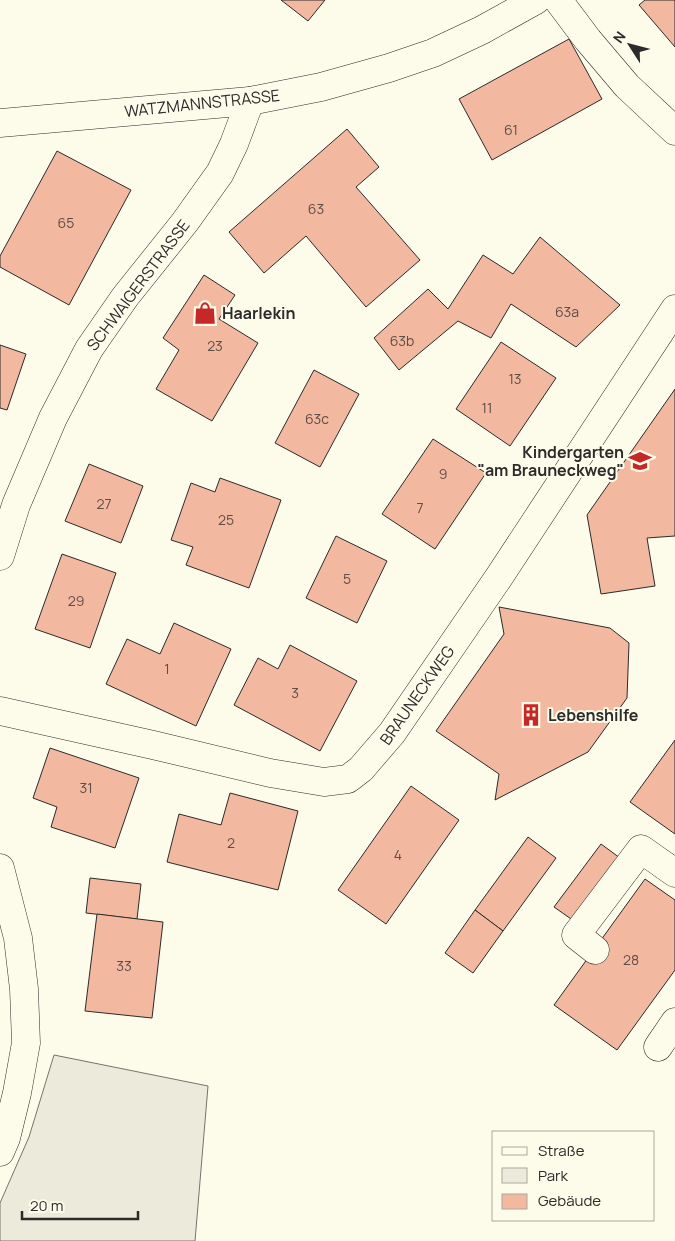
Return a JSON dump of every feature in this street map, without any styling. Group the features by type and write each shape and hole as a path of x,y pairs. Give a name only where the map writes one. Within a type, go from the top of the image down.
{"street":[{"name":"WATZMANNSTRASSE","path":"0,123 250,101 321,87 389,68 433,53 482,30 536,0"},
{"path":"558,0 588,40 628,86 675,130"},
{"name":"SCHWAIGERSTRASSE","path":"0,556 16,505 53,418 90,349 125,297 185,222 220,173 234,144 250,101"},
{"name":"BRAUNECKWEG","path":"0,711 270,773 324,782 348,779 361,769 392,733 498,577 675,309"},
{"path":"595,950 576,935 641,849 675,873"},
{"path":"0,868 18,938 24,989 26,1043 18,1093 6,1138 0,1152"},
{"path":"658,1047 675,1022"}],"green space":[{"path":"54,1055 208,1086 195,1241 0,1241 0,1203 29,1137"}],"building":[{"path":"281,0 325,0 308,21"},
{"path":"645,0 675,0 675,47 639,5"},
{"path":"569,39 602,99 492,160 459,99"},
{"path":"347,129 379,167 356,187 420,260 366,307 306,236 264,273 229,232"},
{"path":"57,151 131,190 69,305 0,267 0,256"},
{"path":"540,237 620,305 576,347 511,304 491,338 458,321 399,370 374,338 428,289 448,309 483,255 513,274"},
{"path":"204,275 235,295 219,319 258,343 212,421 156,389 179,350 163,338"},
{"path":"501,342 556,378 510,446 456,409"},
{"path":"0,345 26,354 7,410 0,408"},
{"path":"314,370 359,394 320,467 275,443"},
{"path":"675,389 675,536 647,538 655,586 601,594 587,515"},
{"path":"433,439 486,473 435,549 382,514"},
{"path":"89,464 143,486 121,543 65,521"},
{"path":"220,478 281,500 249,588 186,565 193,547 171,540 191,483 215,492"},
{"path":"336,536 387,561 357,623 306,598"},
{"path":"62,554 116,573 90,648 35,629"},
{"name":"Lebenshilfe","path":"499,607 610,628 629,643 627,698 588,752 495,800 499,774 436,731 504,634"},
{"path":"174,623 231,649 196,726 106,684 127,639 160,654"},
{"path":"290,645 357,681 320,751 234,705 258,658 278,669"},
{"path":"675,740 675,834 630,802"},
{"path":"50,748 139,778 115,848 51,827 57,807 33,798"},
{"path":"411,786 459,820 386,924 338,890"},
{"path":"230,793 298,811 278,890 167,862 179,814 221,825"},
{"path":"528,837 556,858 503,931 475,910"},
{"path":"601,844 620,858 574,921 554,907"},
{"path":"90,878 141,884 137,919 86,913"},
{"path":"645,879 675,900 675,970 617,1050 554,1005"},
{"path":"475,910 503,931 473,973 445,953"},
{"path":"97,914 163,922 152,1018 85,1011"}],"place":[{"name":"Haarlekin","path":"205,313"},
{"name":"Kindergarten \"am Brauneckweg\"","path":"640,461"},
{"name":"Lebenshilfe","path":"531,715"}]}
